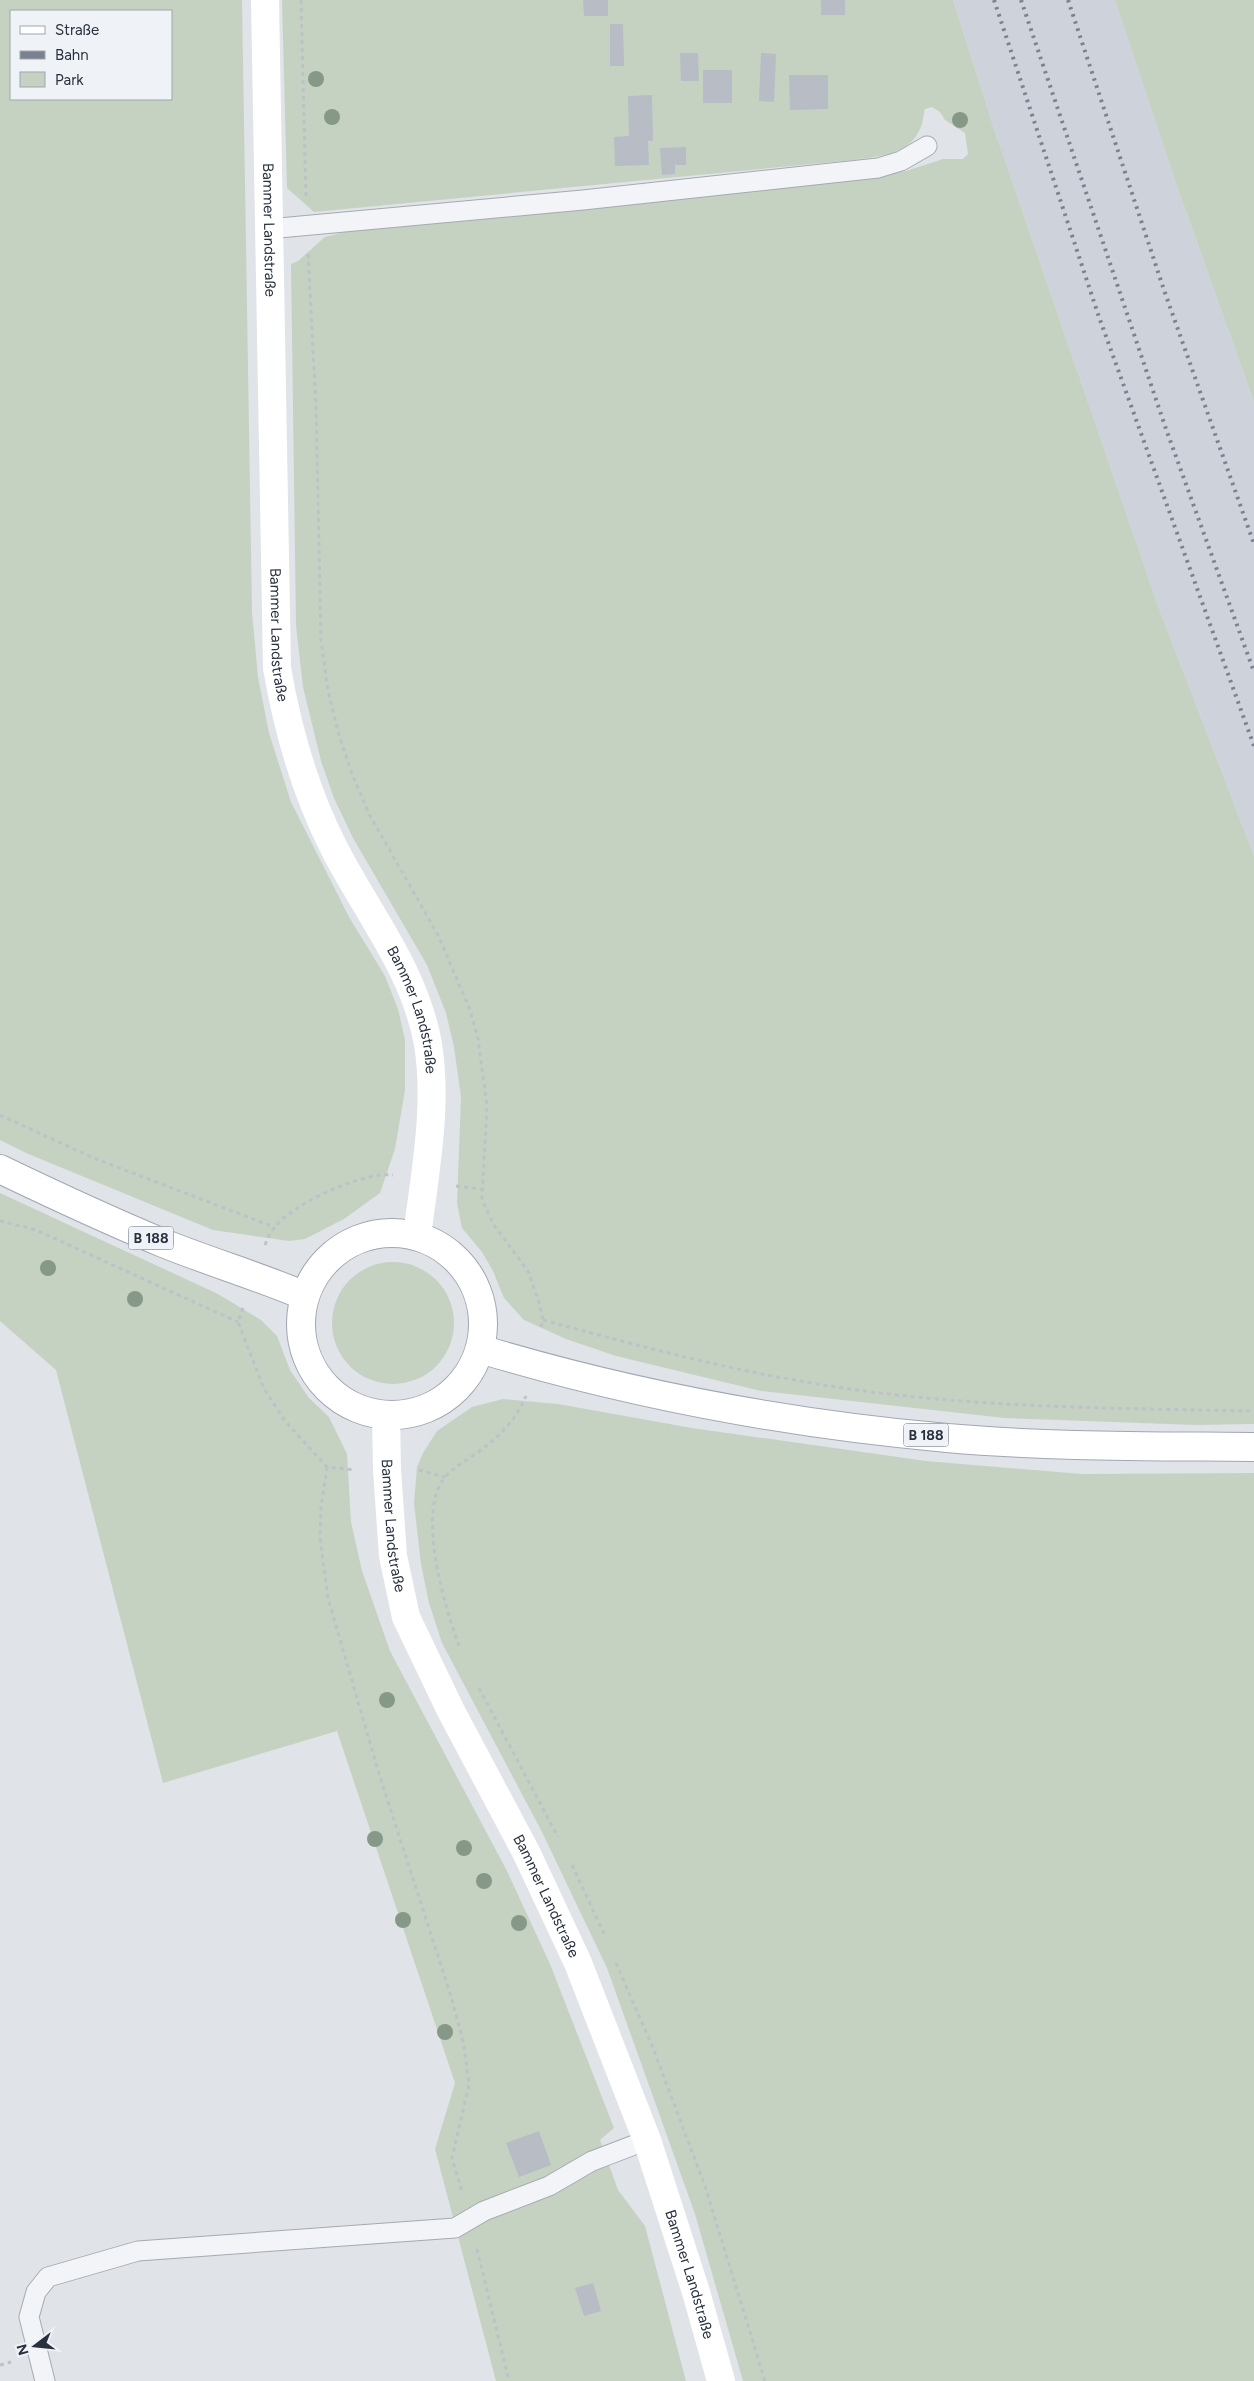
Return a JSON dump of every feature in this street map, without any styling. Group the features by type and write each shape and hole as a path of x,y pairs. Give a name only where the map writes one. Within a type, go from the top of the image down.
{"main road":[{"name":"Bammer Landstraße","path":"265,0 276,668 293,746 310,797 335,850 395,951 415,997 428,1043 433,1095 416,1236"},
{"name":"B 188","path":"0,1169 164,1244 254,1275 305,1296"},
{"path":"393,1232 416,1236 438,1245 458,1260 472,1279 481,1301 484,1326 480,1349 467,1377 445,1399 417,1413 386,1416 354,1408 327,1389 309,1361 301,1329 305,1296 315,1275 330,1257 349,1243 371,1235 393,1232"},
{"name":"B 188","path":"480,1349 534,1365 601,1381 731,1408 874,1430 948,1438 1042,1444 1254,1447"},
{"name":"Bammer Landstraße","path":"386,1416 387,1470 394,1556 406,1617 450,1708 527,1854 578,1963 646,2140 696,2292 721,2381"}],"lane":[{"path":"268,229 583,200 878,168 901,161 927,146"},
{"path":"45,2381 28,2317 36,2292 48,2277 138,2251 455,2228 484,2211 549,2186 592,2161 646,2140"}],"path":[{"path":"301,0 306,226 316,406 321,641 328,690 338,732 352,774 369,814 438,935 470,1010 478,1040 487,1106 481,1189 482,1200 494,1225 528,1271 540,1305 542,1320 540,1332"},
{"path":"0,1115 91,1157 274,1227"},
{"path":"265,1244 274,1227 299,1208 345,1184 371,1175 395,1175"},
{"path":"456,1186 481,1189"},
{"path":"0,1221 36,1230 238,1322"},
{"path":"243,1306 238,1322 264,1389 285,1421 327,1468 355,1470"},
{"path":"542,1320 727,1366 802,1382 861,1390 1039,1406 1254,1411"},
{"path":"418,1470 445,1477 511,1425 525,1397"},
{"path":"327,1468 321,1508 320,1538 328,1598 379,1774 451,1996 464,2045 469,2085 452,2158 470,2220 509,2381"}],"shaded area":[{"path":"953,0 1115,0 1176,183 1254,402 1254,856 1158,606 994,129"}],"green space":[{"path":"0,0 242,0 252,612 258,677 269,733 291,802 349,917 385,976 398,1009 405,1040 405,1090 395,1149 380,1193 344,1219 305,1239 289,1241 213,1230 26,1153 0,1140"},
{"path":"282,0 953,0 994,129 1158,606 1254,856 1254,1424 1196,1425 1005,1418 761,1391 616,1356 566,1339 524,1320 504,1298 493,1271 482,1252 462,1228 457,1203 461,1097 454,1047 446,1013 427,965 353,838 334,798 321,761 303,687 296,626 291,264 298,261 325,237 361,228 857,180 906,171 943,159 963,159 968,154 965,133 945,120 940,112 932,107 925,109 920,129 915,138 908,144 892,153 873,157 314,212 287,188"},
{"path":"1115,0 1254,0 1254,402 1176,183"},
{"path":"0,1193 218,1294 261,1320 277,1336 290,1370 309,1398 329,1417 347,1454 351,1522 362,1571 390,1651 507,1871 550,1964 614,2128 600,2140 618,2190 645,2226 686,2381 496,2381 435,2149 455,2083 337,1731 163,1783 56,1370 0,1321"},
{"path":"393,1262 405,1263 416,1267 427,1272 436,1280 444,1289 449,1300 453,1311 453,1335 449,1346 444,1357 436,1366 427,1374 416,1379 405,1383 393,1384 381,1383 370,1379 359,1374 350,1366 342,1357 337,1346 333,1335 332,1323 333,1311 337,1300 342,1289 350,1280 359,1272 370,1267 381,1263"},
{"path":"503,1399 558,1404 692,1428 926,1461 1082,1474 1254,1473 1254,2381 743,2381 695,2214 607,1968 542,1832 442,1643 429,1603 421,1564 414,1503 417,1467 423,1453 437,1431 472,1407"}],"building":[{"path":"583,0 608,0 608,16 584,16"},
{"path":"821,0 845,0 845,15 821,15"},
{"path":"610,24 623,24 624,66 610,66"},
{"path":"680,53 698,53 699,81 681,81"},
{"path":"761,53 776,54 774,102 759,101"},
{"path":"703,70 732,70 732,103 703,103"},
{"path":"789,75 828,75 828,109 790,110"},
{"path":"652,95 653,141 648,141 649,165 615,166 614,137 629,136 628,96"},
{"path":"686,147 686,165 675,165 675,174 662,175 660,148"},
{"path":"539,2131 551,2165 519,2177 506,2143"},
{"path":"593,2283 601,2311 584,2316 575,2288"}],"railway":[{"path":"994,0 1099,317 1254,746"},
{"path":"1021,0 1166,429 1254,672"},
{"path":"1068,0 1164,290 1254,544"}]}
